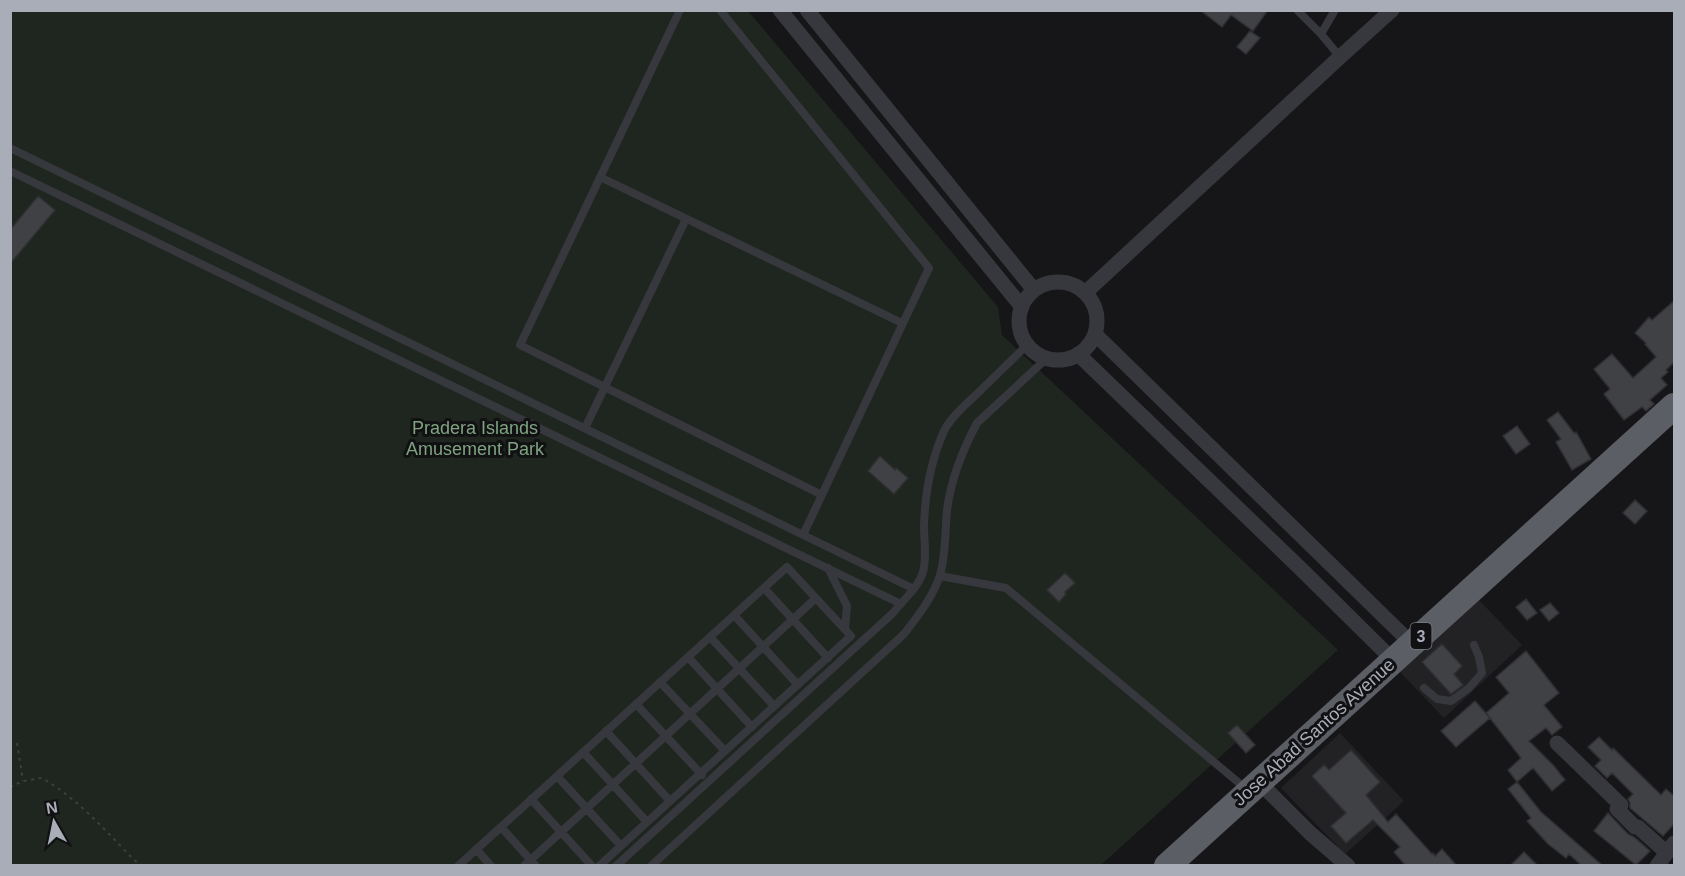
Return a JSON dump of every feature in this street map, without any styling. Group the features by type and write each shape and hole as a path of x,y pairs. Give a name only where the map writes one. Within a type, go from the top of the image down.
{"highway":[{"name":"Jose Abad Santos Avenue","path":"1167,866 1674,406"}],"street":[{"path":"780,10 1022,307"},
{"path":"807,10 1034,290"},
{"path":"1085,293 1392,10"},
{"path":"1055,282 1066,283 1076,286 1092,302 1096,312 1095,334 1091,342 1078,354 1066,359 1054,360 1033,351 1027,345 1020,331 1019,319 1022,307 1034,290 1055,282"},
{"path":"1095,334 1319,554 1403,652"},
{"path":"1078,354 1303,571 1403,652"},
{"path":"1303,571 1319,554"},
{"path":"1557,743 1621,805 1617,809 1635,827 1671,848 1657,866"},
{"path":"1254,786 1348,866"}],"lane":[{"path":"680,10 520,345 822,495"},
{"path":"720,10 929,268 803,535"},
{"path":"1297,10 1340,57"},
{"path":"1321,34 1335,10"},
{"path":"10,148 914,589"},
{"path":"10,171 901,604"},
{"path":"600,177 902,323"},
{"path":"585,428 686,219"},
{"path":"616,866 893,613 914,589 922,573 927,499 935,456 945,429 961,409 1027,345"},
{"path":"651,866 904,634 921,612 940,576 953,475 970,436 977,423 1047,358"},
{"path":"458,866 787,567 851,636 599,866"},
{"path":"828,568 847,606 845,629"},
{"path":"940,576 1006,588 1254,786"},
{"path":"764,588 828,658"},
{"path":"501,826 531,864 561,832 816,598"},
{"path":"734,615 798,685"},
{"path":"710,636 774,706"},
{"path":"1424,688 1437,699 1451,701 1469,688 1482,673 1474,645"},
{"path":"688,657 752,727"},
{"path":"660,682 725,751"},
{"path":"636,704 707,782"},
{"path":"606,731 670,801"},
{"path":"583,752 647,822"},
{"path":"556,776 621,846"},
{"path":"531,799 592,866"},
{"path":"476,849 491,866"}],"path":[{"path":"17,743 23,782"},
{"path":"10,787 42,778 56,786 87,812 134,860 143,866"}],"shaded area":[{"path":"1478,599 1522,645 1444,718 1400,672"},
{"path":"1340,733 1404,801 1345,854 1281,788"}],"green space":[{"name":"Pradera Islands Amusement Park","path":"10,11 748,11 998,307 1002,335 1338,650 1101,865 11,865"}],"building":[{"path":"1200,10 1268,10 1253,31 1231,15 1222,27"},
{"path":"1250,31 1260,38 1246,54 1237,47"},
{"path":"38,196 55,210 10,264 10,230"},
{"path":"1674,301 1674,362 1661,378 1667,385 1650,400 1654,404 1646,411 1642,407 1624,420 1604,394 1610,389 1594,369 1612,354 1633,378 1656,357 1635,333 1649,317 1652,320"},
{"path":"1558,412 1574,433 1576,432 1591,459 1572,470 1556,442 1561,439 1547,420"},
{"path":"1517,426 1530,444 1516,454 1503,436"},
{"path":"880,456 908,478 894,494 868,471"},
{"path":"1635,500 1647,511 1635,524 1623,513"},
{"path":"1065,573 1075,583 1065,592 1066,594 1059,602 1047,590"},
{"path":"1526,599 1537,613 1527,620 1516,607"},
{"path":"1550,603 1559,613 1549,621 1540,610"},
{"path":"1442,644 1462,666 1454,674 1463,685 1451,694 1422,662"},
{"path":"1526,651 1559,693 1544,705 1562,727 1552,735 1546,728 1529,741 1565,780 1552,791 1533,768 1517,782 1508,770 1521,758 1486,713 1509,693 1496,677"},
{"path":"1475,701 1490,718 1456,747 1441,731"},
{"path":"1237,725 1255,745 1246,753 1228,733"},
{"path":"1599,737 1661,795 1666,789 1674,796 1674,824 1663,836 1630,808 1628,799 1633,794 1612,773 1607,778 1595,766 1601,760 1588,747"},
{"path":"1351,750 1380,782 1366,795 1388,822 1396,814 1432,854 1435,856 1442,849 1457,866 1406,866 1394,852 1400,847 1373,820 1346,843 1331,826 1346,813 1312,776 1324,765 1329,770"},
{"path":"1517,782 1541,812 1603,866 1582,866 1569,854 1566,858 1548,844 1527,821 1531,818 1508,789"},
{"path":"1608,813 1628,834 1650,851 1636,865 1594,831"},
{"path":"1524,852 1538,866 1510,866"}]}
